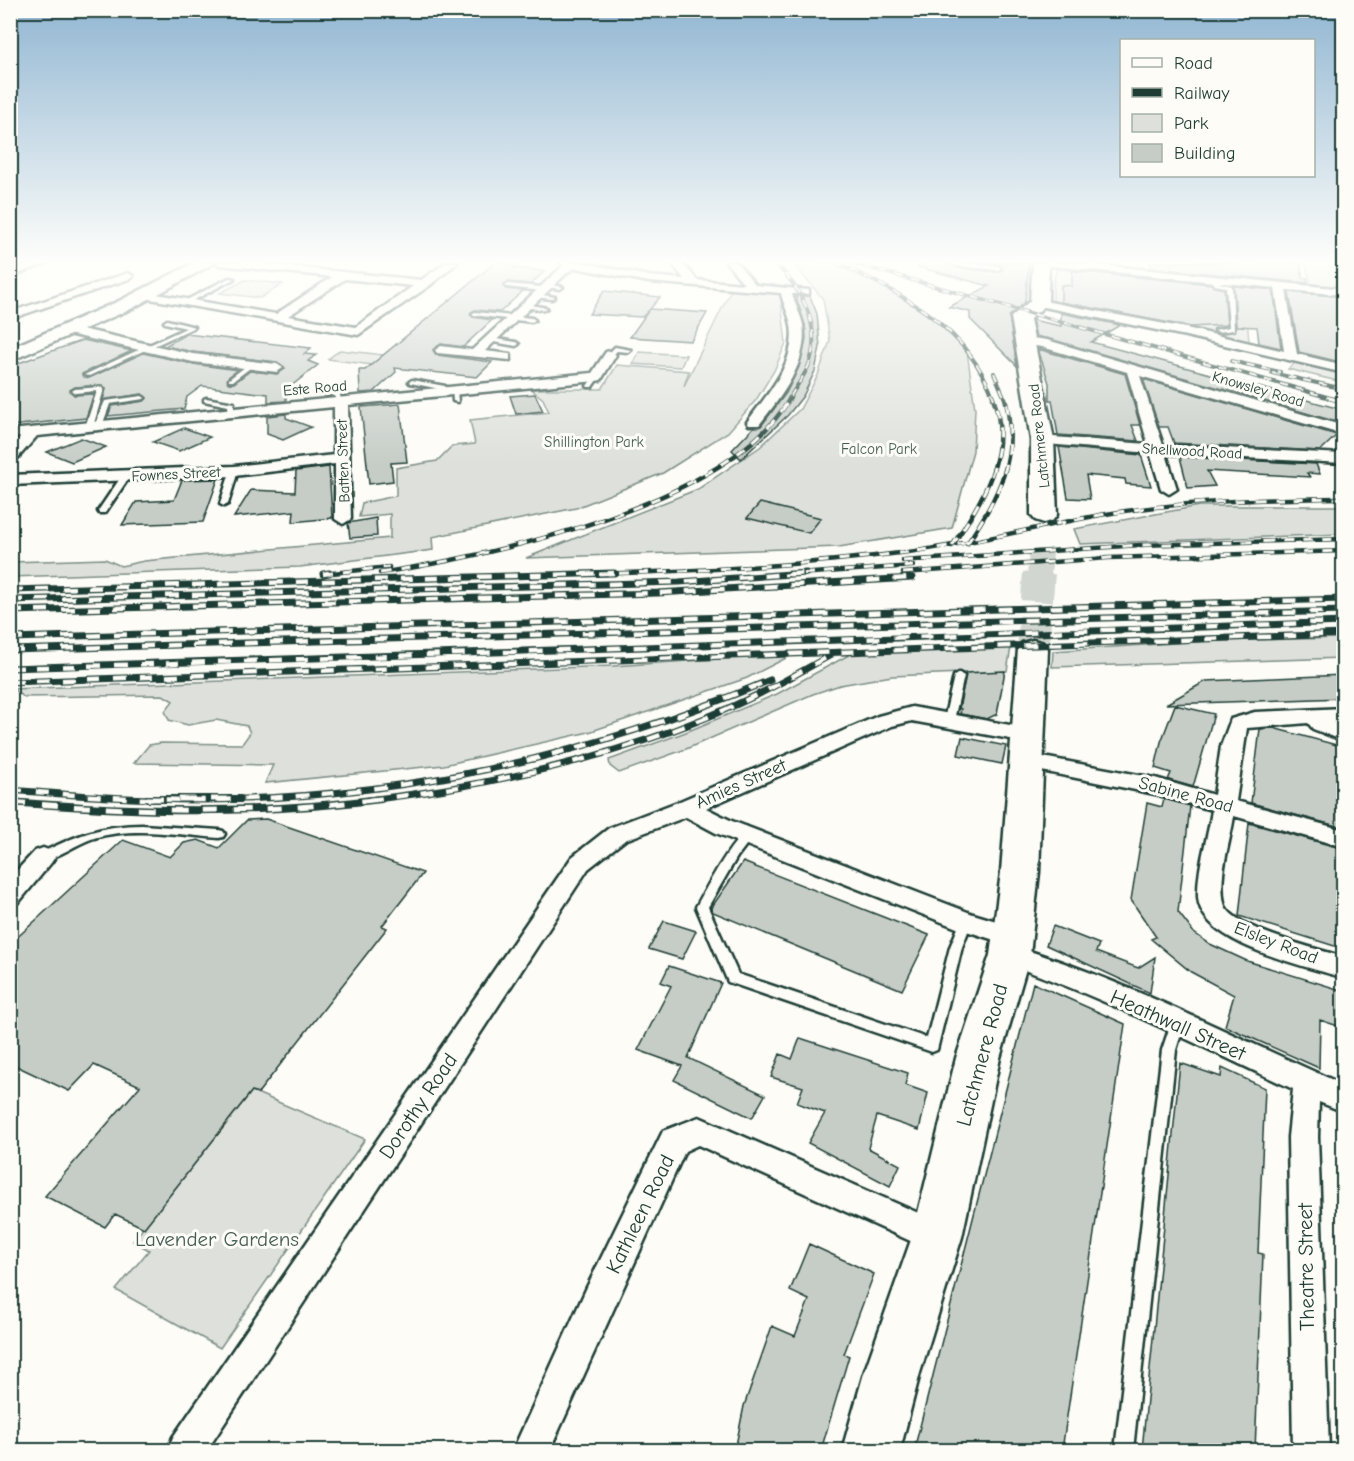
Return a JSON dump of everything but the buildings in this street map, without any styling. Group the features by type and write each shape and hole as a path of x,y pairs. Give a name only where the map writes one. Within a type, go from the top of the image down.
{"main road":[{"path":"13,353 68,330"},
{"name":"Latchmere Road","path":"1023,330 1041,440 1045,482 1043,529"},
{"name":"Latchmere Road","path":"871,1450 892,1372 937,1237 978,1058 1012,946 1034,649"}],"street":[{"path":"69,330 193,358 277,368"},
{"path":"476,353 501,330"},
{"path":"754,422 779,392 798,342 797,330"},
{"path":"1167,330 1344,369"},
{"path":"1287,330 1291,354 1289,356"},
{"name":"Knowsley Road","path":"1025,341 1043,343 1344,431"},
{"path":"441,350 505,357"},
{"name":"Este Road","path":"10,434 339,402 593,382 610,356"},
{"path":"1136,371 1133,373 1169,489"},
{"name":"Batten Street","path":"339,402 345,496 343,519"},
{"path":"10,458 32,432"},
{"name":"Shellwood Road","path":"1041,440 1344,459"},
{"name":"Fownes Street","path":"10,480 234,471 342,459"},
{"name":"Amies Street","path":"688,807 885,721 912,714 948,720 1027,748"},
{"path":"1222,804 1238,724 1255,719 1344,715"},
{"path":"1314,717 1320,724 1344,734"},
{"name":"Sabine Road","path":"1027,748 1122,778 1344,838"},
{"name":"Elsley Road","path":"1222,804 1223,816 1211,892 1214,910 1228,926 1242,934 1344,968"},
{"name":"Amies Street","path":"688,807 702,817 747,837 966,921 1012,946"},
{"name":"Dorothy Road","path":"186,1450 580,862 617,834 688,807"},
{"path":"10,895 43,857"},
{"name":"Heathwall Street","path":"1012,946 1067,975 1344,1100"},
{"name":"Theatre Street","path":"1309,1084 1305,1097 1304,1137 1311,1450"},
{"name":"Kathleen Road","path":"531,1450 599,1299 675,1141 699,1131 937,1237"}],"lane":[{"path":"87,375 185,330"},
{"path":"490,340 516,344"},
{"path":"610,356 615,349 628,350"},
{"path":"231,380 251,365"},
{"path":"412,382 443,387 451,394"},
{"path":"75,391 100,389 93,426"},
{"path":"319,391 338,395 339,402"},
{"path":"93,426 107,402 142,399"},
{"path":"206,400 232,404 231,412"},
{"path":"224,504 234,471"},
{"path":"102,511 126,476"},
{"path":"948,720 959,676"},
{"path":"43,857 77,840 100,833 130,830 219,834"},
{"path":"747,837 733,855 702,907 733,978 932,1046 956,947 966,921"},
{"path":"1124,1450 1169,1050 1177,1024"}],"green space":[{"name":"Shillington Park","path":"711,330 784,330 786,343 774,371 756,400 728,432 663,473 576,508 432,537 433,550 300,567 11,577 11,562 105,559 121,566 144,561 390,538 390,514 359,517 362,503 396,496 396,468 437,461 452,446 475,444 470,420 549,412 543,399 531,389 602,389 617,365 689,371 684,386"},
{"name":"Falcon Park","path":"828,330 945,330 967,351 975,409 973,451 952,528 839,547 526,558 698,489 760,447 800,409 818,375 830,341"},
{"path":"1196,330 1248,330 1249,342"},
{"path":"340,350 384,355 372,365 328,359"},
{"path":"639,352 686,355 681,367 633,364"},
{"path":"1296,362 1343,373 1342,382 1288,369"},
{"path":"1199,506 1343,506 1343,534 1080,544 1074,529"},
{"path":"1343,638 1343,658 1052,667 1053,651 1206,641"},
{"path":"1011,647 1007,671 892,676 840,685 813,694 686,749 619,773 610,766 609,760 686,732 777,694 856,651"},
{"path":"794,654 747,678 589,732 444,765 265,783 273,765 134,763 149,745 161,743 242,744 250,733 247,726 216,720 188,725 169,720 165,711 173,701 163,695 24,697 12,689 613,666"},
{"name":"Lavender Gardens","path":"252,1091 365,1139 220,1348 116,1290 149,1250 133,1241"}],"tunnel":[{"path":"1039,575 1042,542"},
{"path":"1033,649 1039,573"}],"railway":[{"path":"789,399 808,367 812,352 812,330"},
{"path":"948,330 967,351 982,373 994,399"},
{"path":"1090,330 1334,399"},
{"path":"1231,361 1280,372"},
{"path":"994,373 1005,399"},
{"path":"1272,373 1344,389"},
{"path":"380,573 428,565 544,538 605,519 664,496 716,468 760,436 790,398"},
{"path":"953,545 974,512 997,457 1000,438 993,398"},
{"path":"968,542 989,509 1004,475 1010,439 1005,398"},
{"path":"1329,398 1344,402"},
{"path":"968,542 1130,510 1252,500 1344,498"},
{"path":"903,561 1140,545 1344,539"},
{"path":"953,545 968,542"},
{"path":"604,573 821,562 953,545"},
{"path":"903,573 1108,558 1344,551"},
{"path":"784,575 913,566"},
{"path":"329,573 323,574 389,567"},
{"path":"10,590 604,573"},
{"path":"559,575 604,573"},
{"path":"604,573 614,573"},
{"path":"10,600 679,582 806,573"},
{"path":"10,611 658,593 912,578"},
{"path":"10,638 1344,599"},
{"path":"10,650 1344,611"},
{"path":"10,668 1344,622"},
{"path":"10,682 1344,634"},
{"path":"369,800 519,775 617,749 713,715 759,694 831,655"},
{"path":"226,799 349,791 421,782 492,768 561,752 631,731 770,680"},
{"path":"10,790 165,799"},
{"path":"147,799 165,799"},
{"path":"165,799 226,799"},
{"path":"165,799 226,799"},
{"path":"226,799 240,799"},
{"path":"10,802 150,810 241,810 381,799"}]}
